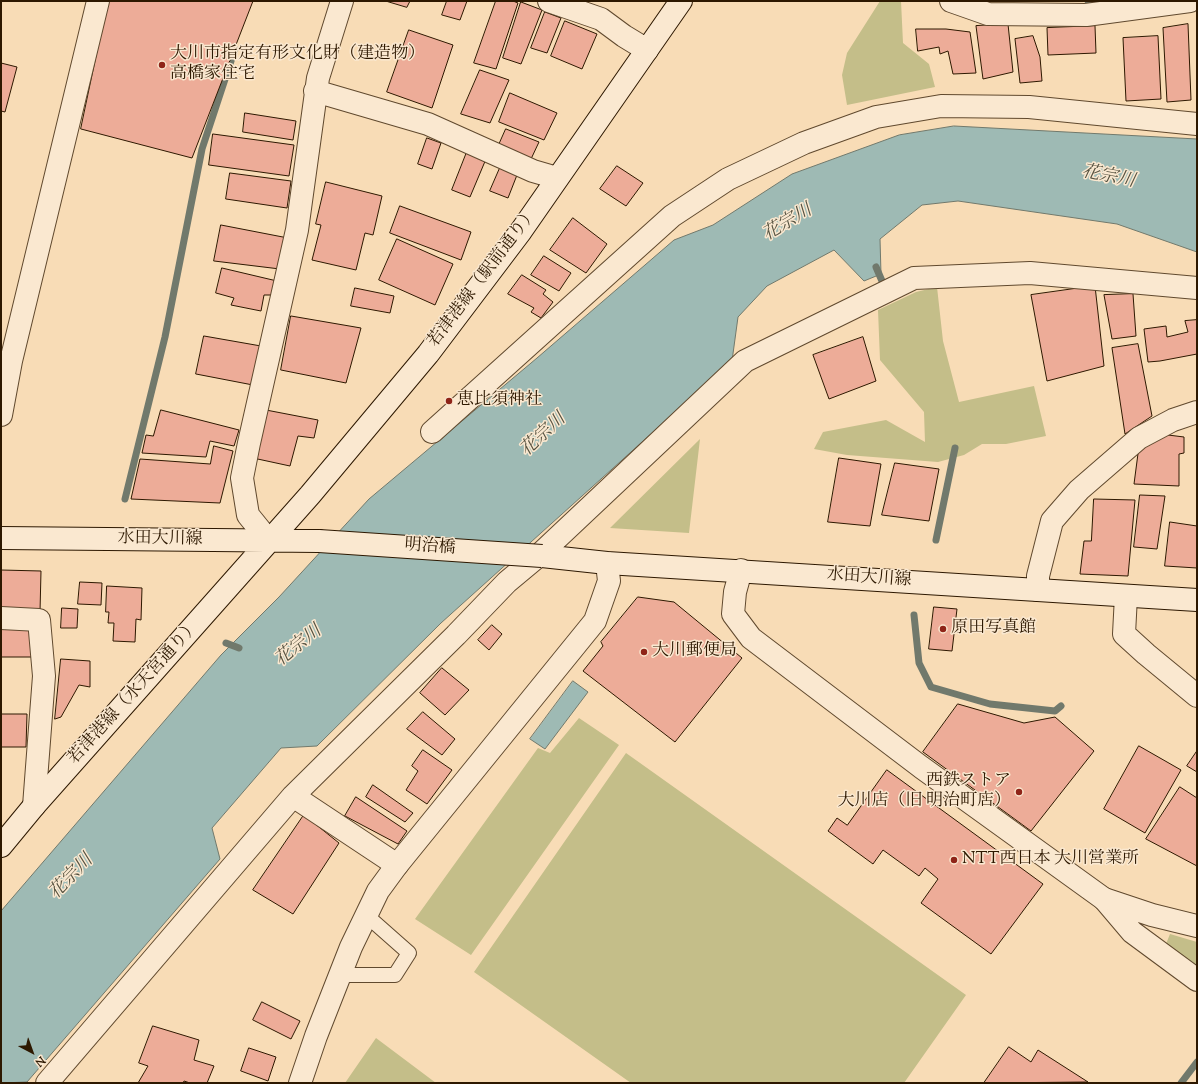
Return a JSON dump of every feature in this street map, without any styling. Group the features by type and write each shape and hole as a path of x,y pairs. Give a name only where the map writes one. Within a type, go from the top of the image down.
{"street":[{"path":"1,415 7,351 98,1"},
{"path":"269,541 248,514 242,478 250,435 297,230 315,91 342,1"},
{"path":"549,1 601,19 624,36 647,50"},
{"name":"若津港線（駅前通り）","path":"269,541 310,496 428,354 521,231 681,1"},
{"path":"951,1 988,14 1086,15 1190,1"},
{"path":"315,91 428,124 533,171 557,178"},
{"path":"432,432 672,216 728,179 804,142 876,117 941,106 1029,107 1197,124"},
{"path":"47,1083 293,796 451,641 507,582 536,557 745,361 914,278 1030,273 1197,288"},
{"path":"1038,590 1038,576 1052,520 1079,490 1139,438 1172,420 1197,412"},
{"name":"水田大川線","path":"1,538 319,541"},
{"name":"若津港線（水天宮通り）","path":"1,846 34,806 269,541"},
{"name":"明治橋","path":"319,541 542,556"},
{"name":"水田大川線","path":"542,556 607,563 741,570 1197,600"},
{"path":"300,1083 340,975 378,891 397,865 595,621 609,581 607,563"},
{"path":"741,570 735,592 733,614 751,638 921,767 1104,899 1132,932 1197,980"},
{"path":"1126,596 1124,634 1197,696"},
{"path":"1,618 39,620 44,676 34,806"},
{"path":"293,796 397,865"},
{"path":"1104,899 1152,915 1197,925"}],"lane":[{"path":"340,975 395,975 409,953 366,915"}],"shaded area":[{"path":"880,1 901,1 903,43 929,64 935,87 847,105 842,75 847,53"},
{"path":"937,287 943,341 959,402 1034,386 1046,436 1006,444 982,444 964,455 938,462 847,455 814,449 823,432 886,420 925,442 924,412 880,360 878,310 916,292"},
{"path":"700,439 689,533 610,528"},
{"path":"579,718 619,745 471,955 415,919 538,748 550,753"},
{"path":"626,753 966,995 904,1083 631,1083 474,972"},
{"path":"1170,934 1197,942 1197,966 1166,944"},
{"path":"376,1038 436,1083 345,1083"}],"water":[{"name":"花宗川","path":"954,126 1197,139 1197,252 1117,224 958,201 922,205 880,239 881,274 864,281 834,250 767,286 738,317 732,361 441,623 317,746 281,748 212,828 220,859 27,1082 1,1083 1,911 221,655 279,597 369,499 537,358 674,240 713,225 792,174 899,135"},
{"path":"573,681 588,692 545,749 530,739"}],"building":[{"name":"大川市指定有形文化財（建造物） 高橋家住宅","path":"108,1 253,1 192,158 81,129"},
{"path":"386,1 410,1 407,7"},
{"path":"447,1 467,1 460,20 442,15"},
{"path":"496,1 513,1 518,3 496,69 474,63"},
{"path":"521,2 542,10 521,64 503,58"},
{"path":"545,12 561,18 547,53 531,48"},
{"path":"565,21 597,34 582,69 551,56"},
{"path":"1008,24 1013,72 983,79 976,26"},
{"path":"1188,24 1191,100 1167,102 1163,28"},
{"path":"1095,26 1096,53 1048,55 1047,28"},
{"path":"916,29 946,29 970,32 976,73 953,74 948,51 940,54 939,47 918,51"},
{"path":"409,30 453,45 432,108 387,92"},
{"path":"1033,36 1040,57 1042,81 1020,83 1015,39"},
{"path":"1158,36 1161,99 1126,101 1123,38"},
{"path":"1,63 17,67 5,112 1,111"},
{"path":"480,70 509,80 490,123 461,114"},
{"path":"510,93 557,113 544,140 499,122"},
{"path":"245,113 296,121 293,140 243,132"},
{"path":"506,129 539,142 531,159 498,147"},
{"path":"213,134 294,145 289,176 209,165"},
{"path":"427,138 441,143 432,169 418,164"},
{"path":"467,152 486,159 470,197 452,190"},
{"path":"617,166 643,183 626,206 600,189"},
{"path":"500,168 517,175 508,198 490,191"},
{"path":"230,173 291,181 287,208 226,199"},
{"path":"326,182 382,196 373,235 365,233 356,270 312,260 321,225 316,224"},
{"path":"400,206 471,232 461,260 390,233"},
{"path":"573,218 607,244 586,273 550,250"},
{"path":"221,225 288,238 280,269 214,261"},
{"path":"397,239 453,264 435,305 379,280"},
{"path":"544,256 571,273 559,291 531,275"},
{"path":"222,268 277,281 274,295 264,295 261,311 231,305 234,298 216,293"},
{"path":"522,275 546,290 543,294 553,302 541,318 531,312 534,308 508,294"},
{"path":"1095,286 1104,366 1047,381 1031,295"},
{"path":"355,288 394,296 390,313 351,306"},
{"path":"1133,294 1136,336 1112,339 1104,295"},
{"path":"291,316 361,328 346,383 281,370"},
{"path":"1197,320 1197,354 1148,362 1144,329 1166,326 1167,337 1188,332 1185,321"},
{"path":"204,336 261,346 253,385 196,374"},
{"path":"863,337 876,381 829,399 813,355"},
{"path":"1138,344 1152,416 1125,434 1112,348"},
{"path":"161,410 239,430 234,446 210,441 206,457 142,453 146,435 153,436"},
{"path":"266,410 318,420 314,438 298,436 290,466 253,458"},
{"path":"1160,434 1184,437 1184,453 1179,454 1179,486 1134,484 1139,446"},
{"path":"214,446 233,451 220,503 131,499 140,459 210,464"},
{"path":"839,458 881,464 870,526 828,522"},
{"path":"895,463 939,469 929,521 882,515"},
{"path":"1140,495 1165,496 1157,549 1134,547"},
{"path":"1094,499 1135,500 1128,576 1080,574 1084,541 1091,541"},
{"path":"1170,522 1197,526 1197,568 1165,566"},
{"path":"1,570 41,571 40,612 1,612"},
{"path":"80,582 102,583 101,605 78,604"},
{"path":"107,586 142,588 141,620 136,619 135,642 113,641 114,623 108,623 109,612 106,612"},
{"path":"638,597 674,602 742,658 675,742 583,671 603,646 601,642"},
{"name":"原田写真館","path":"934,607 957,609 952,651 929,649"},
{"path":"62,608 78,609 77,628 61,628"},
{"path":"1,625 33,626 32,657 1,657"},
{"path":"492,625 502,634 489,650 478,640"},
{"path":"61,659 90,661 90,687 79,685 61,717 55,719"},
{"path":"442,668 469,690 445,715 420,693"},
{"name":"西鉄ストア 大川店（旧 明治町店）","path":"958,704 1024,723 1055,717 1094,751 1031,831 923,752"},
{"path":"423,712 455,739 442,755 407,729"},
{"path":"1,714 27,714 26,747 1,747"},
{"path":"1139,746 1181,770 1145,833 1104,809"},
{"path":"423,750 452,770 427,804 406,790 418,771 412,766"},
{"path":"1197,751 1197,772 1187,766"},
{"name":"NTT西日本 大川営業所","path":"887,770 1043,884 991,954 921,903 938,879 925,868 919,876 883,850 873,864 828,831 837,818 847,825"},
{"path":"373,785 413,813 405,822 366,797"},
{"path":"1180,787 1197,798 1197,866 1146,839"},
{"path":"356,797 407,831 398,844 345,816"},
{"path":"304,815 339,843 293,914 253,890"},
{"path":"262,1002 300,1021 291,1039 253,1020"},
{"path":"153,1026 199,1040 194,1060 214,1066 207,1083 190,1083 184,1081 183,1083 138,1083 148,1066 139,1063"},
{"path":"1009,1047 1031,1062 1038,1050 1088,1082 984,1083"},
{"path":"249,1048 276,1057 268,1081 241,1071"}],"waterway":[{"path":"1088,1 1089,3 1102,1"},
{"path":"125,499 165,337 202,149 235,49"},
{"path":"876,267 882,281"},
{"path":"936,540 955,448"},
{"path":"914,615 919,663 931,687 990,704 1055,711 1061,706"},
{"path":"226,643 239,648"},
{"path":"1181,1083 1197,1062"}],"place":[{"name":"大川市指定有形文化財（建造物） 高橋家住宅","path":"162,65"},
{"name":"恵比須神社","path":"449,401"},
{"name":"原田写真館","path":"943,629"},
{"name":"大川郵便局","path":"644,652"},
{"name":"西鉄ストア 大川店（旧 明治町店）","path":"1019,792"},
{"name":"NTT西日本 大川営業所","path":"954,860"}]}
